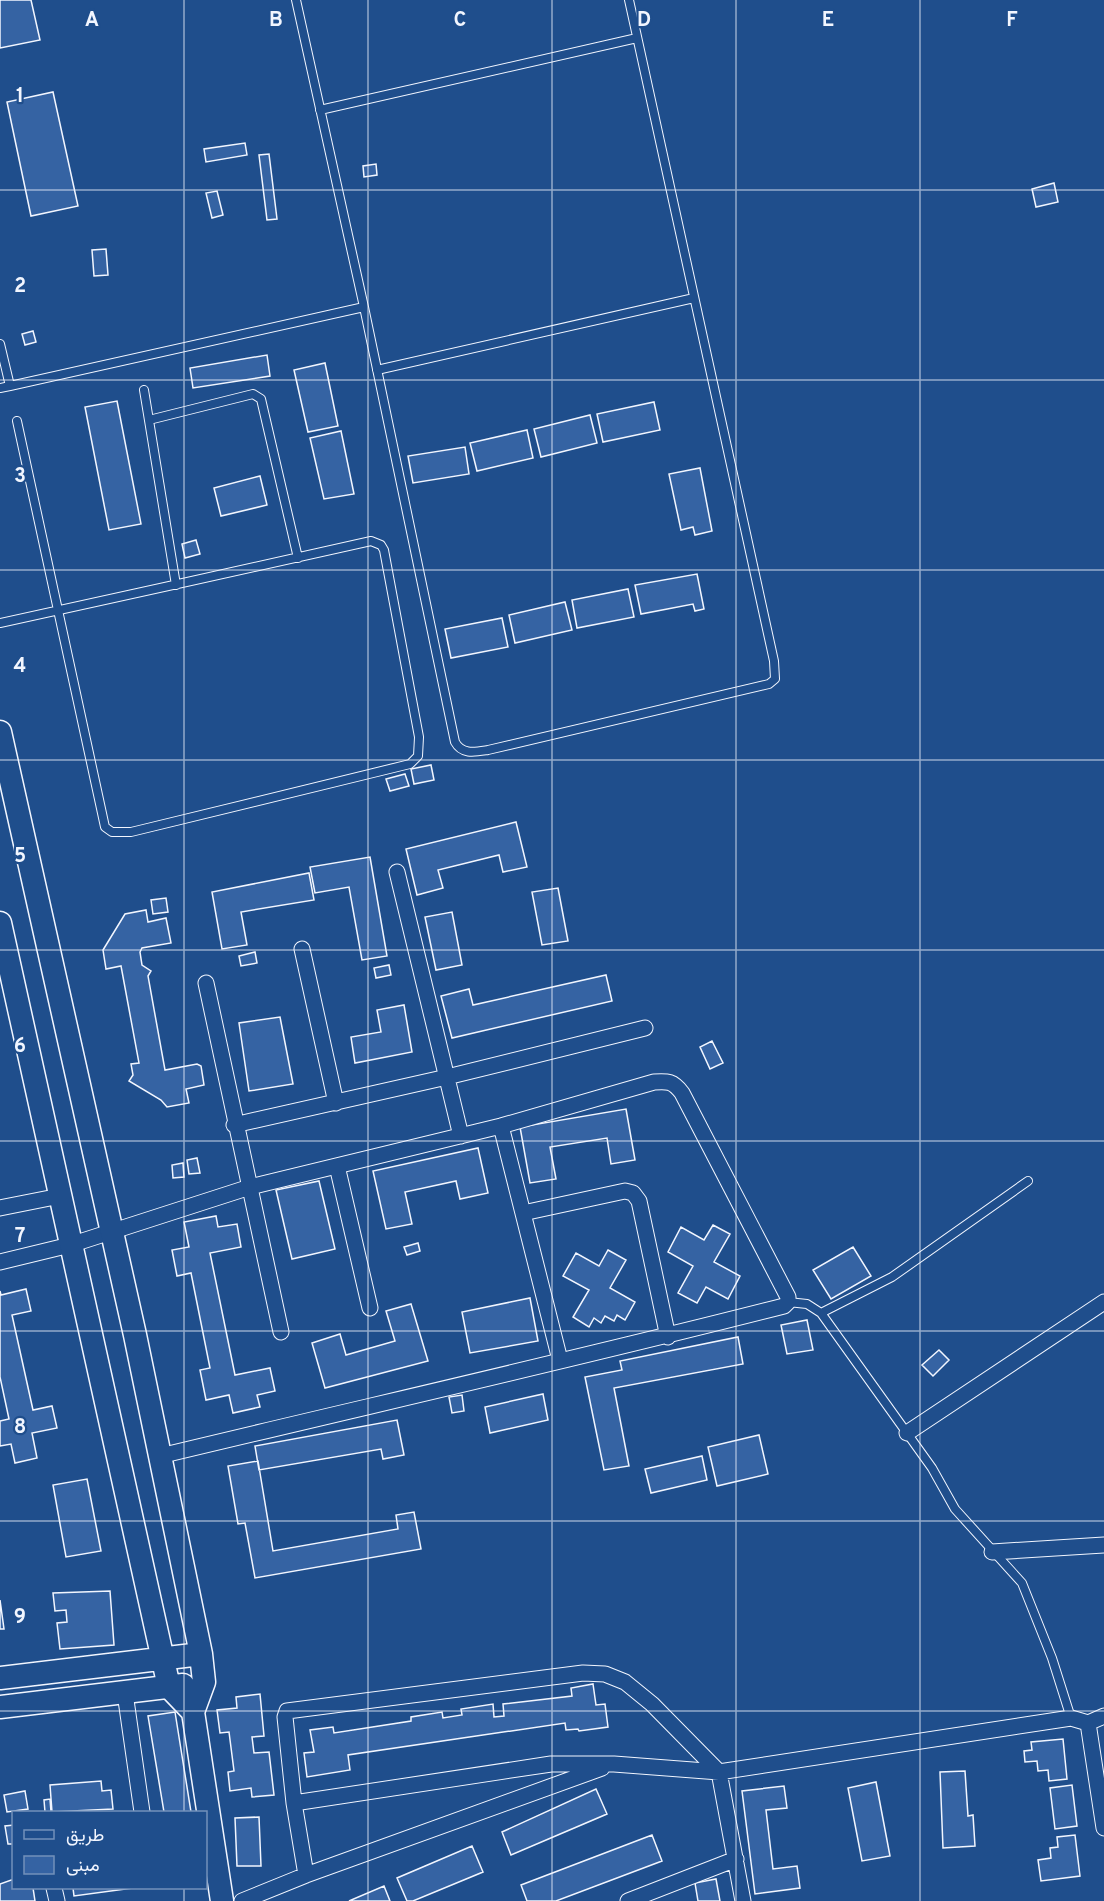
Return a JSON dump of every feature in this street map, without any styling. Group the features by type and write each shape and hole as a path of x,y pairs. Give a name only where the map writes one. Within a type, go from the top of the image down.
{"street":[{"path":"0,732 5,776 111,1232 201,1654 204,1682 193,1712 222,1901"},
{"path":"398,872 461,1136"},
{"path":"0,923 4,956 169,1687 193,1712"},
{"path":"302,949 336,1102"},
{"path":"206,983 234,1125 250,1187 281,1332"},
{"path":"234,1125 447,1077 645,1028"},
{"path":"0,1262 70,1245 250,1187 501,1126 654,1082 668,1081 675,1084 786,1291 788,1302 784,1306 668,1337 560,1360 160,1456"},
{"path":"501,1126 560,1360"},
{"path":"337,1166 370,1308"},
{"path":"523,1213 625,1191 633,1193 639,1201 668,1337"},
{"path":"0,1208 60,1196"},
{"path":"907,1433 1104,1302"},
{"path":"992,1552 1104,1545"},
{"path":"0,1678 201,1654"},
{"path":"306,1875 294,1803 285,1717 287,1711 584,1673 605,1674 625,1682 652,1704 719,1772 743,1901"},
{"path":"0,1707 204,1682"},
{"path":"125,1693 142,1811"},
{"path":"294,1803 504,1769 550,1764 614,1764 719,1772 1071,1718 1088,1723 1104,1716"},
{"path":"1088,1723 1104,1828"},
{"path":"242,1901 306,1875 614,1764"},
{"path":"628,1901 736,1859"}],"lane":[{"path":"296,0 364,307 454,742 465,752 488,750 770,684 775,680 774,662 628,0"},
{"path":"320,110 637,38"},
{"path":"377,370 694,298"},
{"path":"0,388 364,307"},
{"path":"0,344 10,386"},
{"path":"144,390 176,585"},
{"path":"149,420 235,397 253,394 261,399 298,558"},
{"path":"0,623 56,611 176,585 371,541 381,545 384,550 419,737 418,756 410,764 131,832 112,832 105,827 56,611 17,421"},
{"path":"821,1313 892,1277 1028,1181"},
{"path":"788,1302 807,1304 821,1313 907,1433 955,1509 1022,1583 1033,1606 1071,1718"}],"building":[{"path":"0,0 31,0 40,40 0,48"},
{"path":"53,92 78,206 31,216 7,102"},
{"path":"245,143 247,155 206,162 204,149"},
{"path":"269,154 277,219 267,220 259,155"},
{"path":"376,164 377,175 364,177 363,166"},
{"path":"1054,183 1058,202 1036,207 1032,189"},
{"path":"217,191 223,215 212,218 206,193"},
{"path":"106,249 108,275 94,276 92,250"},
{"path":"33,331 36,342 25,345 22,334"},
{"path":"267,355 270,376 193,388 190,368"},
{"path":"325,363 338,426 308,432 294,370"},
{"path":"117,401 141,524 109,530 85,407"},
{"path":"654,402 660,430 603,442 597,414"},
{"path":"590,415 597,443 541,457 534,429"},
{"path":"527,430 533,458 477,471 470,443"},
{"path":"341,431 354,494 324,499 310,438"},
{"path":"465,447 469,474 413,483 408,456"},
{"path":"700,468 712,531 695,535 693,527 681,530 669,474"},
{"path":"260,476 267,505 221,516 214,488"},
{"path":"196,540 200,554 185,558 182,544"},
{"path":"697,574 704,609 695,611 693,604 641,614 635,585"},
{"path":"628,589 634,617 577,628 572,600"},
{"path":"565,602 572,630 515,643 509,615"},
{"path":"502,618 508,647 451,658 445,629"},
{"path":"431,765 434,780 414,784 411,769"},
{"path":"405,774 409,786 390,791 386,779"},
{"path":"516,822 527,867 503,872 499,855 438,870 443,888 417,895 406,849"},
{"path":"370,857 387,956 362,960 349,887 315,893 310,867"},
{"path":"309,873 314,900 241,912 247,945 222,949 212,892"},
{"path":"558,888 568,941 542,945 532,892"},
{"path":"166,898 168,912 153,914 151,900"},
{"path":"146,910 148,922 166,918 171,943 142,948 140,952 142,965 151,971 148,976 165,1070 197,1064 201,1066 204,1085 186,1089 189,1103 167,1107 161,1100 129,1081 133,1075 131,1064 139,1063 121,966 106,969 103,950 125,914"},
{"path":"452,912 462,965 436,970 425,917"},
{"path":"255,952 257,963 241,966 239,956"},
{"path":"389,965 391,975 376,978 374,968"},
{"path":"606,975 612,1001 452,1038 441,996 469,989 473,1005"},
{"path":"404,1005 412,1052 355,1063 351,1037 381,1032 377,1010"},
{"path":"280,1017 293,1084 249,1091 239,1023"},
{"path":"712,1041 723,1063 710,1069 700,1047"},
{"path":"626,1109 635,1160 611,1164 607,1138 550,1147 556,1179 530,1183 520,1127"},
{"path":"478,1148 488,1193 460,1199 456,1181 405,1192 412,1224 386,1229 373,1171"},
{"path":"197,1158 200,1173 189,1174 187,1160"},
{"path":"183,1163 184,1177 173,1178 172,1165"},
{"path":"319,1181 335,1249 292,1259 276,1190"},
{"path":"216,1216 218,1227 237,1224 241,1247 210,1253 235,1375 270,1368 275,1391 257,1395 260,1407 233,1413 229,1395 206,1400 200,1370 210,1368 191,1273 177,1276 172,1250 189,1247 184,1222"},
{"path":"713,1225 730,1234 714,1262 740,1276 728,1299 706,1287 697,1303 678,1293 693,1266 668,1252 681,1227 704,1240"},
{"path":"418,1243 420,1251 407,1255 404,1247"},
{"path":"853,1247 871,1276 831,1299 813,1270"},
{"path":"608,1250 626,1260 610,1288 635,1302 625,1320 617,1315 614,1321 605,1316 601,1323 594,1318 589,1327 573,1317 589,1290 563,1276 576,1253 599,1266"},
{"path":"26,1289 31,1311 12,1315 33,1410 52,1406 57,1428 32,1433 37,1458 15,1463 11,1444 0,1446 0,1421 9,1419 0,1377 0,1291 1,1295"},
{"path":"530,1298 538,1341 470,1353 462,1312"},
{"path":"411,1304 428,1361 325,1388 312,1343 340,1334 346,1355 395,1341 386,1311"},
{"path":"807,1320 813,1350 787,1354 781,1325"},
{"path":"738,1337 743,1364 614,1388 629,1466 604,1470 585,1377 622,1370 620,1361"},
{"path":"939,1350 949,1360 933,1376 922,1365"},
{"path":"543,1394 548,1420 490,1433 485,1407"},
{"path":"462,1395 464,1411 452,1413 449,1397"},
{"path":"397,1420 404,1455 383,1459 381,1449 259,1470 255,1446"},
{"path":"759,1435 768,1474 717,1486 708,1447"},
{"path":"702,1456 707,1480 651,1493 645,1469"},
{"path":"258,1461 273,1551 398,1529 396,1515 414,1512 421,1549 255,1578 245,1523 238,1524 228,1466"},
{"path":"87,1479 101,1551 66,1557 53,1485"},
{"path":"110,1591 114,1645 60,1649 57,1623 67,1622 66,1610 55,1611 53,1593"},
{"path":"0,1600 4,1629 0,1629"},
{"path":"593,1684 596,1705 605,1704 608,1727 579,1731 578,1729 566,1730 565,1723 348,1755 350,1770 307,1777 304,1753 314,1752 310,1730 333,1727 334,1733 411,1721 411,1717 442,1712 443,1718 462,1715 461,1709 493,1704 494,1717 504,1716 503,1704 572,1696 571,1688"},
{"path":"260,1694 264,1736 252,1737 254,1753 269,1752 274,1795 252,1797 251,1788 230,1791 228,1772 234,1771 229,1732 220,1733 217,1710 237,1708 236,1697"},
{"path":"175,1712 191,1811 164,1811 148,1716"},
{"path":"1063,1739 1067,1779 1049,1781 1048,1770 1038,1771 1037,1761 1025,1762 1024,1751 1032,1750 1031,1742"},
{"path":"965,1771 968,1816 973,1815 975,1846 943,1848 940,1772"},
{"path":"101,1781 102,1791 111,1790 113,1809 52,1811 50,1785"},
{"path":"876,1782 890,1856 862,1861 848,1788"},
{"path":"1072,1785 1077,1826 1055,1829 1050,1788"},
{"path":"784,1786 787,1808 766,1810 773,1869 797,1866 800,1888 755,1894 742,1791"},
{"path":"596,1789 607,1814 511,1855 502,1832"},
{"path":"25,1791 28,1809 7,1812 4,1795"},
{"path":"50,1799 51,1811 45,1811 44,1800"},
{"path":"259,1817 261,1866 237,1866 235,1818"},
{"path":"12,1825 12,1844 8,1844 5,1826"},
{"path":"652,1835 662,1861 556,1901 527,1901 521,1885"},
{"path":"1075,1835 1080,1876 1041,1881 1038,1860 1051,1858 1050,1848 1058,1847 1057,1837"},
{"path":"472,1846 483,1872 413,1901 407,1901 397,1878"},
{"path":"716,1879 720,1901 698,1901 695,1883"},
{"path":"12,1880 12,1889 33,1889 35,1901 0,1901 0,1884"},
{"path":"384,1886 390,1901 349,1901"},
{"path":"73,1889 126,1889 74,1896"}]}
